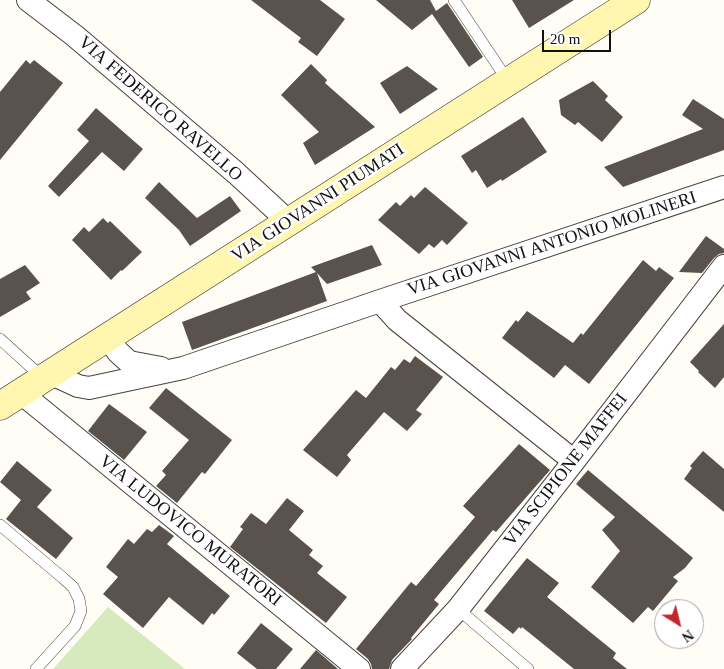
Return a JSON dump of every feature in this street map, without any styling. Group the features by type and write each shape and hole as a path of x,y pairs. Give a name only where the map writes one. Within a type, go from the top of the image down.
{"street":[{"name":"VIA FEDERICO RAVELLO","path":"28,0 75,36 229,167 289,222"},
{"name":"VIA GIOVANNI PIUMATI","path":"11,400 636,0"},
{"name":"VIA GIOVANNI ANTONIO MOLINERI","path":"48,377 89,388 183,368 724,187"},
{"name":"VIA SCIPIONE MAFFEI","path":"402,669 458,609 724,266"},
{"name":"VIA GIOVANNI ANTONIO MOLINERI","path":"380,301 397,320 574,461"},
{"name":"VIA GIOVANNI ANTONIO MOLINERI","path":"108,338 118,352 129,362 170,370"},
{"name":"VIA LUDOVICO MURATORI","path":"11,400 359,669"}],"lane":[{"path":"454,0 508,81"},
{"path":"0,339 48,377"},
{"path":"0,525 63,578 80,599 81,611 75,626 36,669"},
{"path":"458,609 528,669"}],"green space":[{"path":"108,607 185,669 53,669"}],"building":[{"path":"251,0 320,0 345,19 317,56 298,42 301,38"},
{"path":"376,0 430,0 436,11 447,3 483,57 469,67 432,14 412,30"},
{"path":"512,0 574,0 529,28"},
{"path":"26,60 30,64 34,60 63,83 0,160 0,92"},
{"path":"311,64 327,80 325,83 375,127 315,165 303,143 319,132 281,95"},
{"path":"407,66 438,89 400,114 380,83"},
{"path":"593,81 608,96 605,100 623,117 602,142 578,122 575,125 561,115 559,100"},
{"path":"693,99 724,119 724,150 623,187 604,167 703,129 682,115"},
{"path":"96,108 143,149 124,171 102,152 59,197 48,186 89,141 77,130"},
{"path":"523,117 547,152 502,181 501,179 487,188 476,170 472,173 461,156"},
{"path":"159,182 197,218 230,196 241,211 190,246 179,230 145,198"},
{"path":"425,187 468,223 447,245 442,240 434,248 429,244 419,254 378,220 396,202 400,206 411,195 414,198"},
{"path":"103,218 108,223 110,221 142,252 111,280 72,240 84,227 89,232"},
{"path":"706,236 724,249 724,253 714,258 702,273 679,272"},
{"path":"372,245 382,265 327,284 317,273 327,301 192,350 182,322 316,272 311,267"},
{"path":"643,260 656,271 659,267 674,278 589,384 565,365 554,378 502,338 516,320 518,322 527,311 573,343 581,333 583,335"},
{"path":"25,265 40,283 26,292 31,299 0,317 0,279"},
{"path":"724,324 724,377 715,388 690,362"},
{"path":"415,356 443,377 416,410 422,414 407,431 384,412 347,455 351,460 337,477 303,450 356,390 366,398 391,367 395,370 404,359 410,363"},
{"path":"166,388 232,440 205,474 202,472 177,503 156,486 166,475 162,471 189,440 149,408"},
{"path":"109,404 147,432 124,460 88,431"},
{"path":"519,444 550,470 496,532 493,530 434,600 439,604 412,639 392,660 389,669 372,669 368,659 356,649 411,582 416,586 475,517 463,506"},
{"path":"703,451 724,469 724,512 684,479 692,468 690,466"},
{"path":"17,461 52,490 37,507 73,538 56,559 6,519 21,500 0,482"},
{"path":"588,470 693,558 685,568 673,577 678,581 663,599 654,599 653,611 648,607 633,623 591,587 620,551 602,530 615,517 576,484"},
{"path":"287,498 304,511 289,530 313,550 309,555 323,566 317,573 347,597 326,623 230,547 243,529 240,527 251,513 266,524"},
{"path":"159,525 174,536 167,544 230,596 214,615 212,613 203,625 169,597 143,628 103,594 118,577 106,567 128,539 134,544 147,529 152,532"},
{"path":"527,558 559,583 547,597 616,653 613,658 627,669 574,669 522,627 521,629 519,627 513,634 484,611"},
{"path":"261,623 293,649 276,669 257,669 237,653"},
{"path":"316,650 338,669 300,669"}]}
